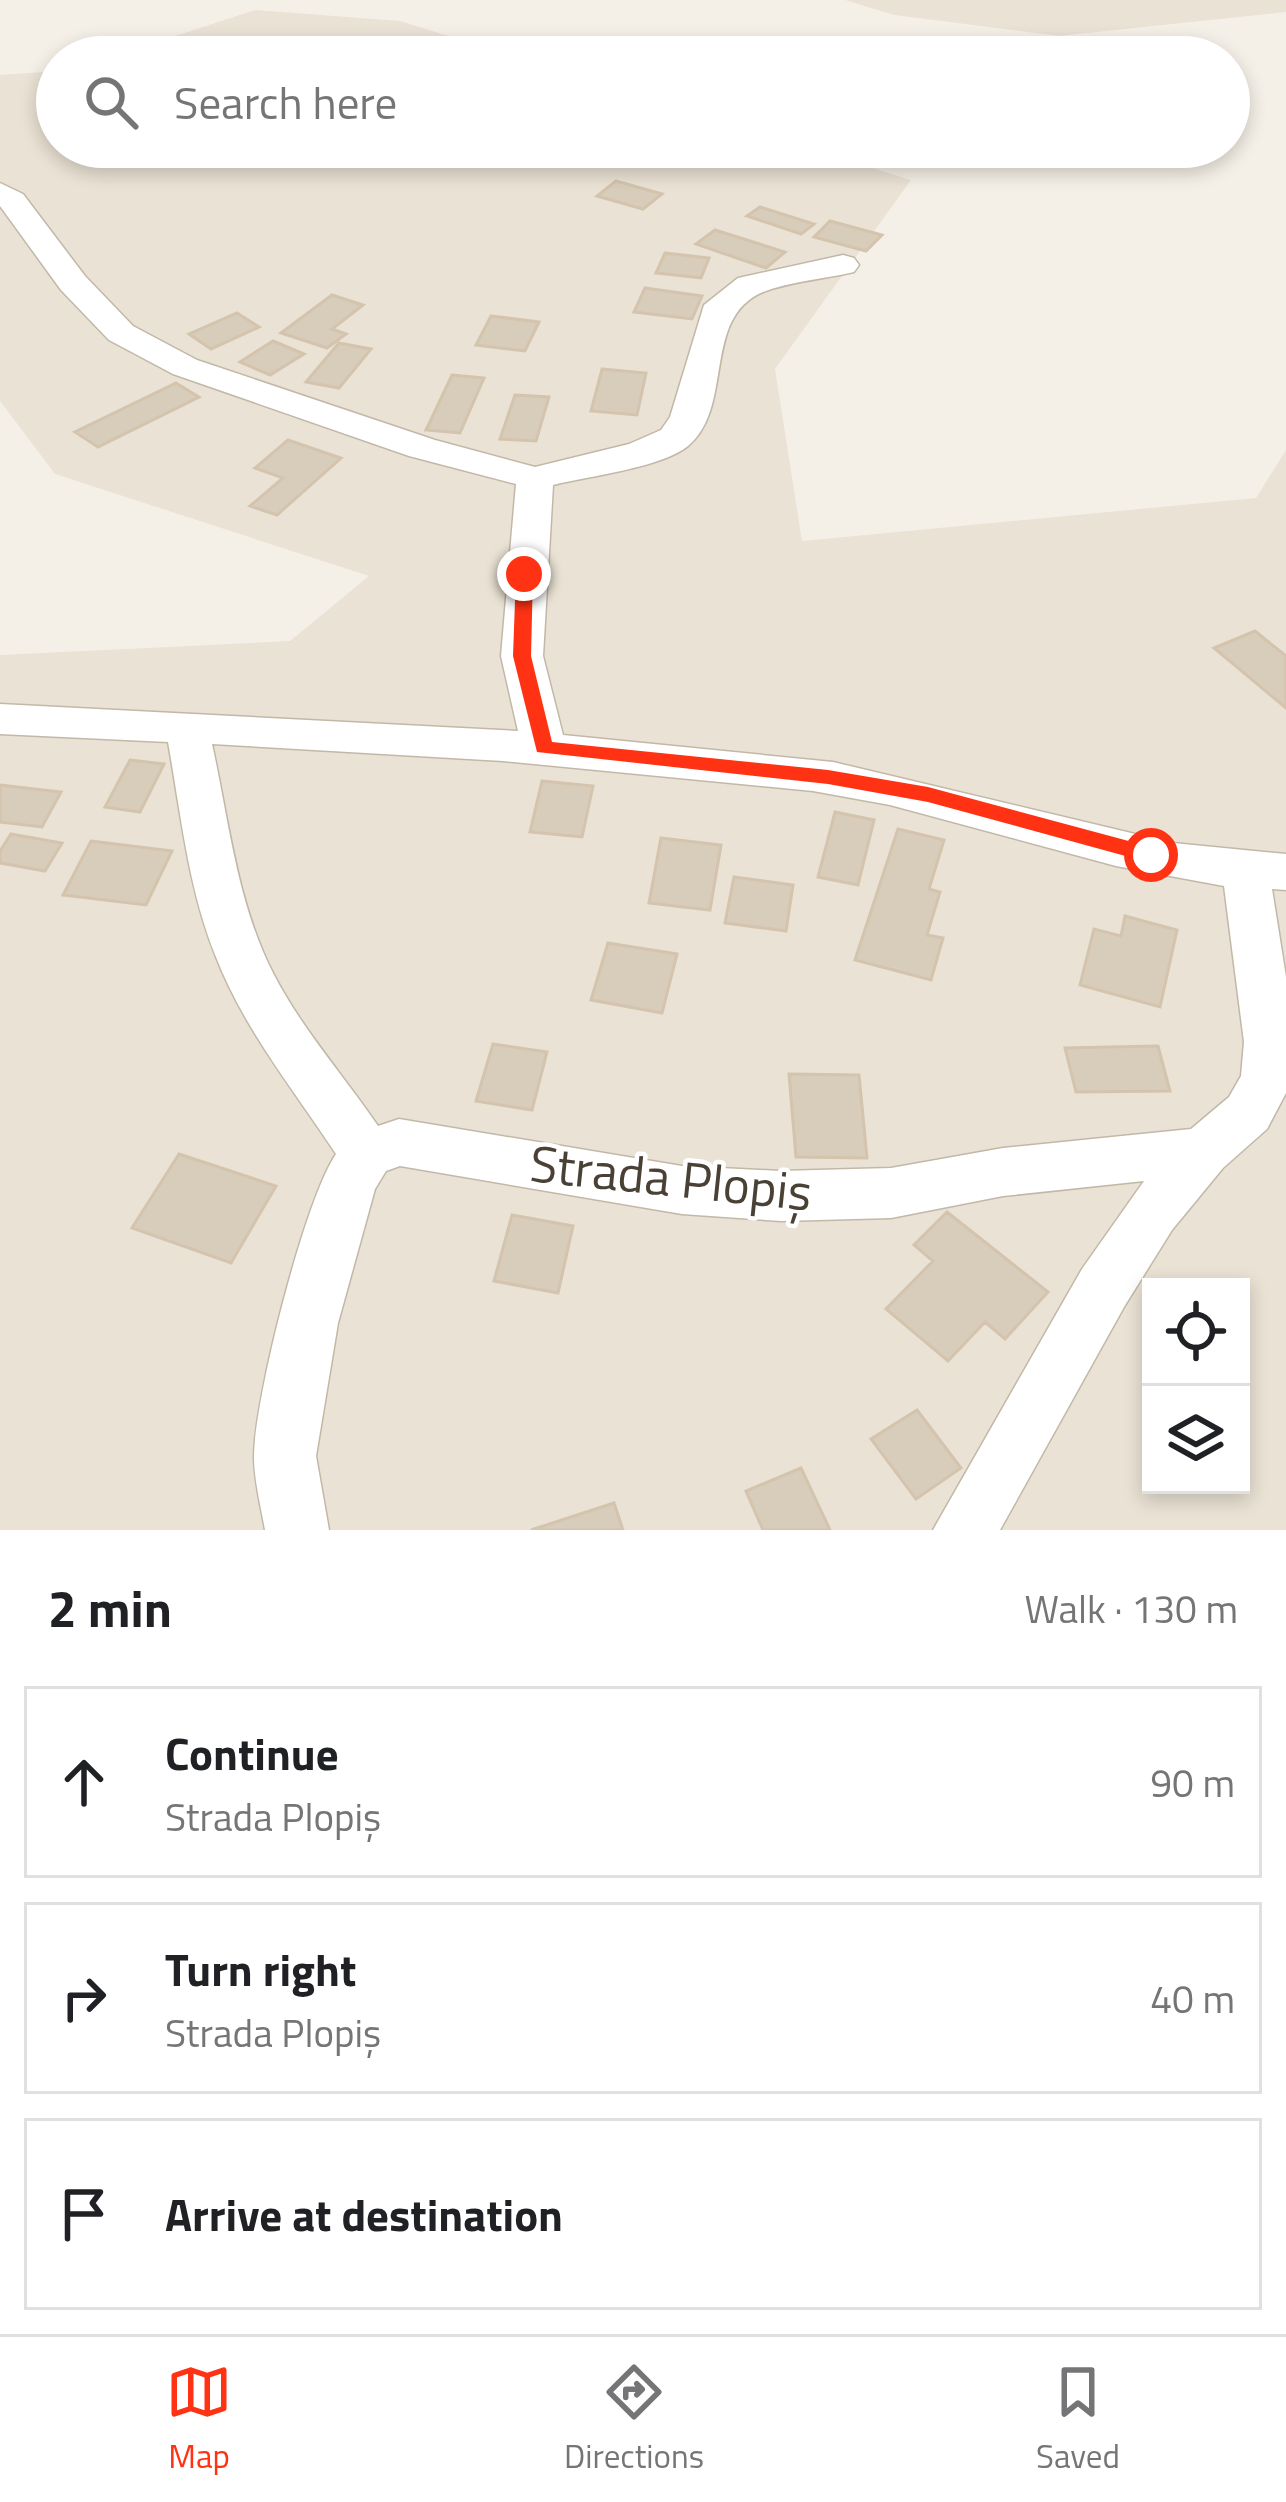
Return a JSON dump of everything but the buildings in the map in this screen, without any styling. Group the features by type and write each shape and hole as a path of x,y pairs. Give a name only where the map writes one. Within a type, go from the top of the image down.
{"street":[{"path":"0,192 12,200 73,283 121,333 185,367 422,448 535,478 642,452 675,438 688,417 716,312 750,285 843,265"},
{"path":"535,478 522,656 544,748"},
{"path":"0,718 322,731 828,777 928,794 1151,855 1266,872 1267,1078 1248,1113 1204,1151 1153,1212 1102,1288 965,1530"},
{"path":"188,728 213,872 241,957 258,994 367,1154 350,1181 308,1323 285,1456 297,1530"},
{"name":"Strada Plopiș","path":"367,1154 399,1142 682,1190 781,1196 891,1192 1003,1172 1204,1151"}],"shaded area":[{"path":"845,0 1286,0 1286,12 1059,36 894,15"},
{"path":"255,10 400,21 448,36 175,36"},
{"path":"36,72 36,168 872,168 911,180 775,369 802,541 1256,498 1286,450 1286,1530 0,1530 0,655 290,641 369,576 55,474 0,401 0,75"}],"route":[{"path":"524,574 522,656 544,748 828,777 928,794 1151,855"}]}
